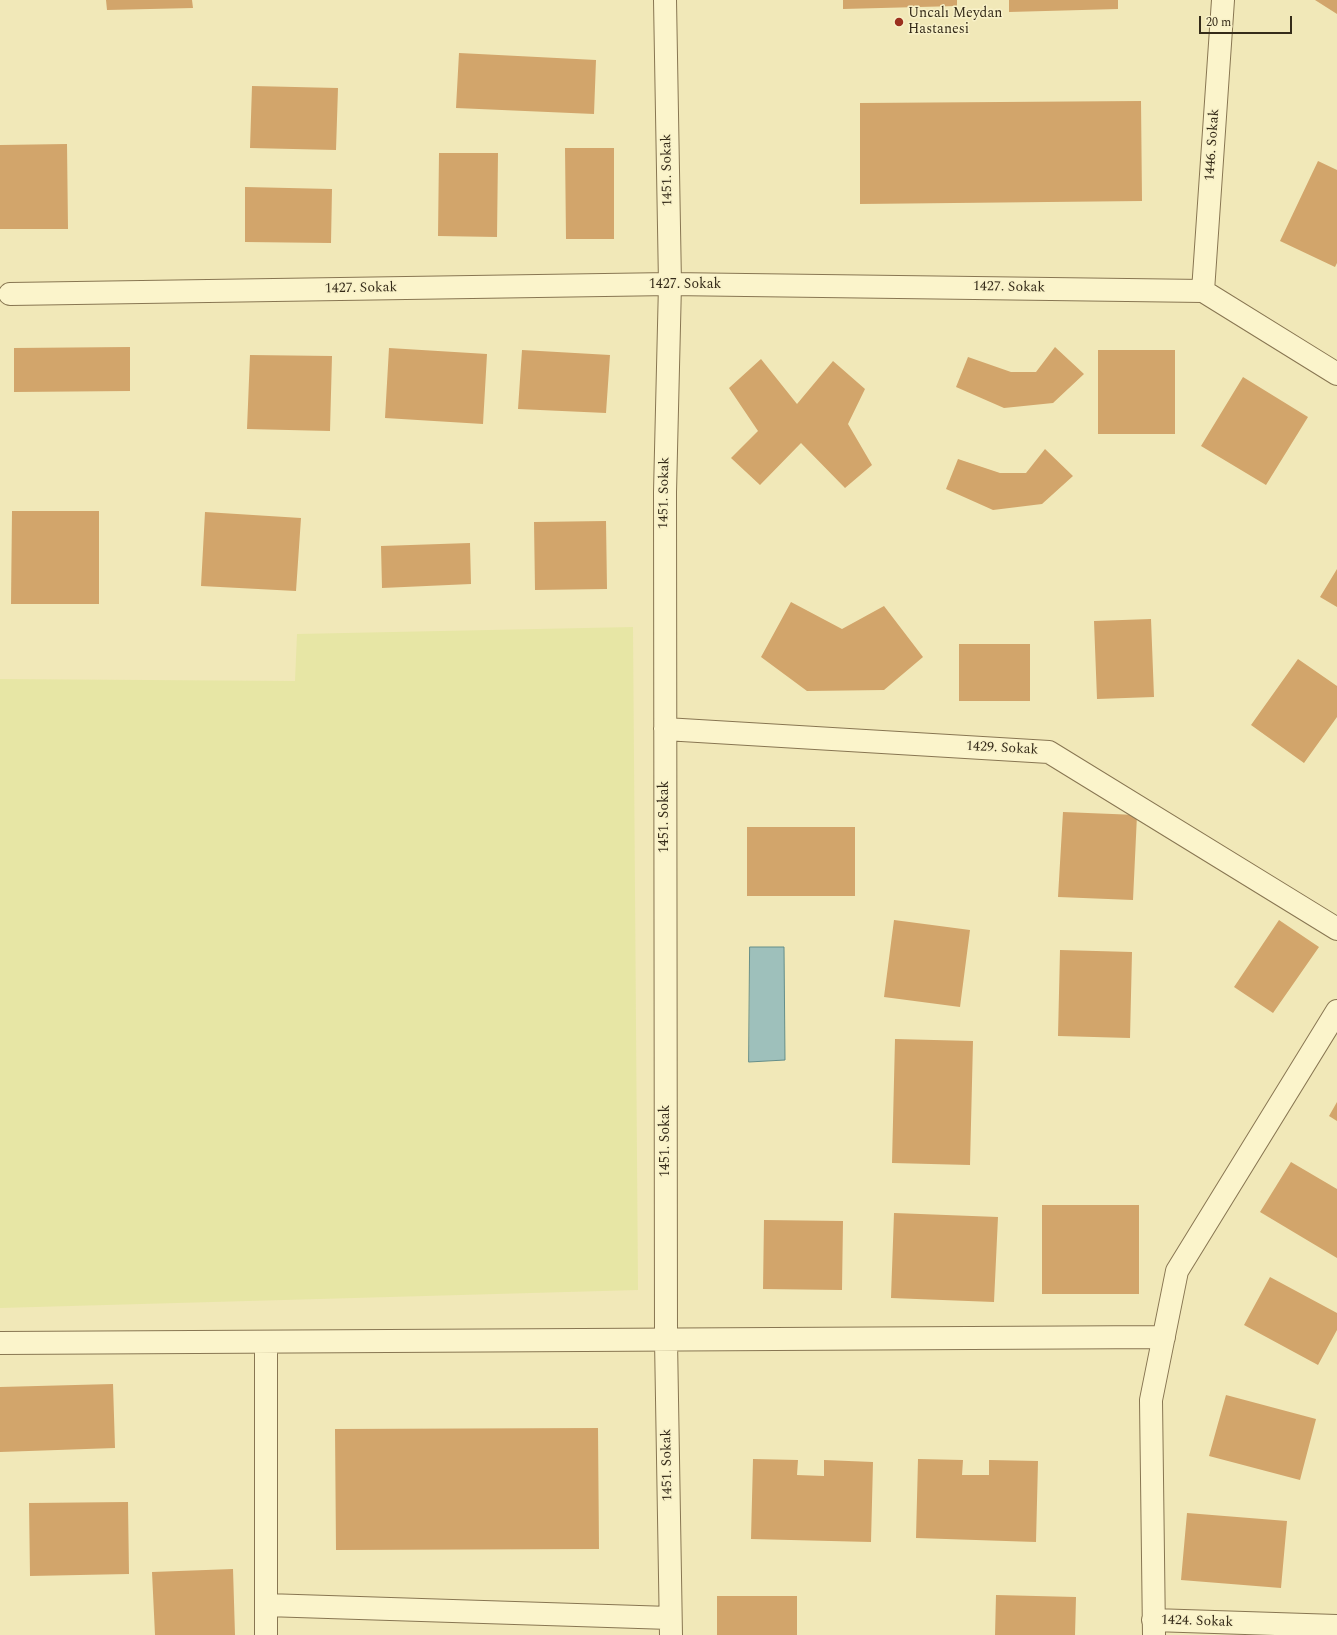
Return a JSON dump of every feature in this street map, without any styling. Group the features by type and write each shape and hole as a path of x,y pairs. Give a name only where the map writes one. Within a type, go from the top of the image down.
{"street":[{"name":"1451. Sokak","path":"665,0 670,284 665,492 666,1340 670,1626"},
{"name":"1446. Sokak","path":"1203,290 1223,0"},
{"name":"1427. Sokak","path":"10,294 670,284 1203,290"},
{"path":"1203,290 1337,374"},
{"name":"1429. Sokak","path":"665,729 1049,752 1337,929"},
{"path":"1154,1628 1151,1400 1177,1271 1337,1011"},
{"path":"0,1343 1164,1337"},
{"path":"266,1342 266,1635"},
{"path":"266,1605 670,1626"},
{"name":"1424. Sokak","path":"1154,1628 1337,1626"}],"shaded area":[{"path":"633,627 638,1290 0,1308 0,679 295,681 297,634"}],"water":[{"path":"750,947 784,947 785,1060 749,1062"}],"building":[{"path":"106,0 192,0 193,8 107,10"},
{"path":"843,0 957,0 957,6 843,9"},
{"path":"1009,0 1118,0 1118,9 1009,12"},
{"path":"1315,0 1337,0 1337,14"},
{"path":"459,53 596,60 594,114 456,108"},
{"path":"252,86 338,88 336,150 250,148"},
{"path":"1141,101 1142,201 860,204 860,103"},
{"path":"67,144 68,229 0,229 0,145"},
{"path":"565,148 614,148 614,239 566,239"},
{"path":"439,153 498,153 497,237 438,236"},
{"path":"1318,161 1337,170 1337,263 1335,267 1280,241"},
{"path":"245,187 332,189 331,243 245,242"},
{"path":"130,347 130,391 14,392 14,348"},
{"path":"1055,347 1084,374 1053,403 1004,408 956,387 968,357 1011,372 1036,372"},
{"path":"389,348 487,354 483,424 385,418"},
{"path":"522,350 610,355 606,413 518,409"},
{"path":"1098,350 1175,350 1175,434 1098,434"},
{"path":"250,355 332,356 330,431 247,429"},
{"path":"761,359 797,404 833,361 865,389 848,424 872,465 845,488 801,443 760,485 731,458 758,431 729,388"},
{"path":"1243,377 1308,417 1266,485 1201,446"},
{"path":"1045,449 1073,476 1042,504 993,510 946,489 958,459 1000,473 1026,473"},
{"path":"12,511 99,511 99,604 11,604"},
{"path":"205,512 301,518 296,591 201,586"},
{"path":"606,521 607,589 535,590 534,522"},
{"path":"470,543 471,584 382,588 381,546"},
{"path":"1337,569 1337,607 1320,597"},
{"path":"791,602 842,629 884,606 923,657 884,690 807,691 761,657"},
{"path":"1151,619 1154,697 1097,699 1094,621"},
{"path":"959,644 1030,644 1030,701 959,701"},
{"path":"1298,659 1337,686 1337,717 1304,763 1251,725"},
{"path":"1063,812 1137,815 1133,900 1058,897"},
{"path":"747,827 855,827 855,896 747,896"},
{"path":"894,920 970,930 960,1007 884,997"},
{"path":"1279,920 1319,947 1273,1013 1234,987"},
{"path":"1060,950 1132,952 1130,1038 1058,1036"},
{"path":"895,1039 973,1041 970,1165 892,1163"},
{"path":"1337,1102 1337,1121 1329,1116"},
{"path":"1291,1162 1337,1189 1337,1258 1260,1212"},
{"path":"1042,1205 1139,1205 1139,1294 1042,1294"},
{"path":"894,1213 998,1217 994,1302 891,1298"},
{"path":"764,1220 843,1221 842,1290 763,1289"},
{"path":"1270,1277 1337,1313 1337,1330 1318,1365 1244,1325"},
{"path":"113,1384 115,1448 0,1452 0,1387"},
{"path":"1226,1395 1316,1419 1300,1480 1209,1456"},
{"path":"598,1428 599,1549 336,1550 335,1429"},
{"path":"753,1459 798,1460 797,1475 824,1476 824,1460 873,1462 871,1542 751,1539"},
{"path":"918,1459 963,1460 962,1475 989,1475 989,1460 1038,1461 1036,1542 916,1538"},
{"path":"128,1502 129,1574 30,1576 29,1503"},
{"path":"1187,1513 1287,1521 1281,1588 1181,1580"},
{"path":"233,1569 235,1635 155,1635 152,1572"},
{"path":"996,1595 1076,1597 1075,1635 995,1635"},
{"path":"717,1596 797,1596 797,1635 717,1635"}],"place":[{"name":"Uncalı Meydan Hastanesi","path":"899,22"}]}
